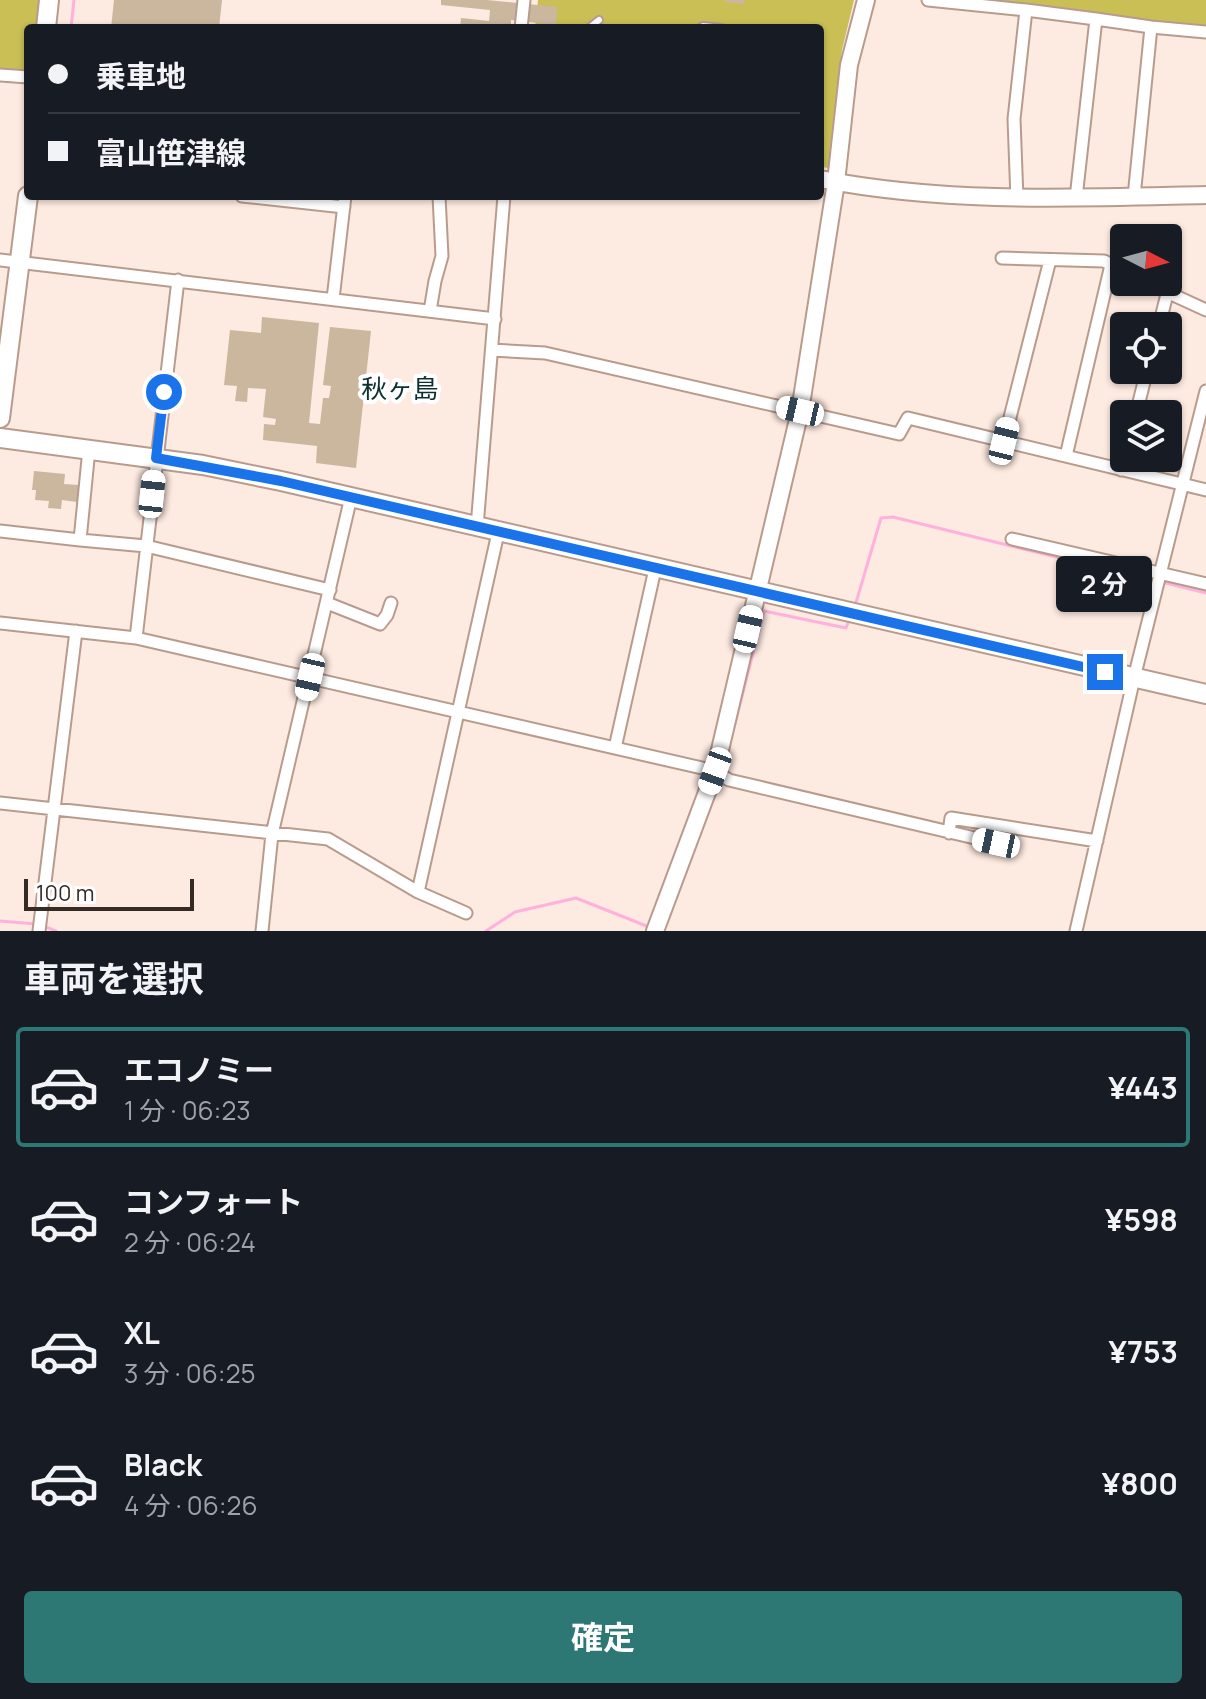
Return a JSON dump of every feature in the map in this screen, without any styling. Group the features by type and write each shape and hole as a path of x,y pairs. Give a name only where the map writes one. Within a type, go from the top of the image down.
{"main road":[{"path":"46,24 49,0"},
{"path":"0,418 28,200"},
{"path":"0,438 203,465 1206,694"}],"street":[{"path":"521,24 524,0"},
{"path":"655,931 715,771 800,411 828,181 849,65 866,0"},
{"path":"928,0 1206,32"},
{"path":"1017,199 1014,119 1026,10"},
{"path":"1076,198 1096,19"},
{"path":"1134,197 1151,27"},
{"path":"0,75 24,77"},
{"path":"828,181 950,197 1017,199 1206,195"},
{"path":"309,200 344,202 333,299"},
{"path":"430,311 442,256 439,200"},
{"path":"477,527 504,200"},
{"path":"1002,258 1104,261 1110,264"},
{"path":"0,260 495,319"},
{"path":"1004,441 1050,260"},
{"path":"1066,456 1110,269"},
{"path":"136,638 178,280"},
{"path":"1172,296 1206,310"},
{"path":"492,350 545,353 899,434 908,418 1066,456 1110,462"},
{"path":"1076,931 1134,678 1183,485 1202,425 1206,391"},
{"path":"80,540 89,449"},
{"path":"1146,472 1206,490"},
{"path":"262,931 272,834 351,497"},
{"path":"0,531 146,546 330,590"},
{"path":"418,892 498,533"},
{"path":"1012,539 1206,584"},
{"path":"615,748 655,569"},
{"path":"327,603 380,624 391,603"},
{"path":"0,623 136,638 715,771 729,780 996,843"},
{"path":"39,931 76,631"},
{"path":"0,803 328,839 418,892 466,913"},
{"path":"949,833 951,818 1097,841"}],"lane":[{"path":"594,24 599,20"}],"shaded area":[{"path":"0,0 41,0 38,24 24,24 24,72 0,69"},
{"path":"538,0 854,0 842,50 829,168 824,167 824,24 535,24"},
{"path":"979,0 1206,0 1206,27"}],"building":[{"path":"114,0 222,0 219,24 111,24"},
{"path":"441,0 487,0 557,7 556,24 511,20 511,24 460,24 461,18 489,21 490,10 441,5"},
{"path":"725,0 745,0 744,4"},
{"path":"262,317 319,323 309,423 320,424 323,398 329,398 331,386 323,385 330,327 371,331 356,468 316,463 317,446 263,440 264,424 275,425 276,419 263,417 266,389 248,388 247,402 235,401 237,386 224,385 230,330 261,333"},
{"path":"34,471 65,474 64,484 79,485 77,502 62,500 61,509 48,508 49,501 35,500 36,490 32,490"}],"waterway":[{"path":"71,24 74,0"},
{"path":"855,606 881,518 893,517 1154,581"},
{"path":"1162,582 1206,593"},
{"path":"731,739 764,611 846,628 849,620"},
{"path":"486,931 515,912 576,898 649,927"},
{"path":"0,921 36,924"},
{"path":"43,926 56,931"}],"district":[{"name":"秋ヶ島","path":"400,389"}],"route":[{"path":"164,392 156,458 281,481 1105,672"}]}
